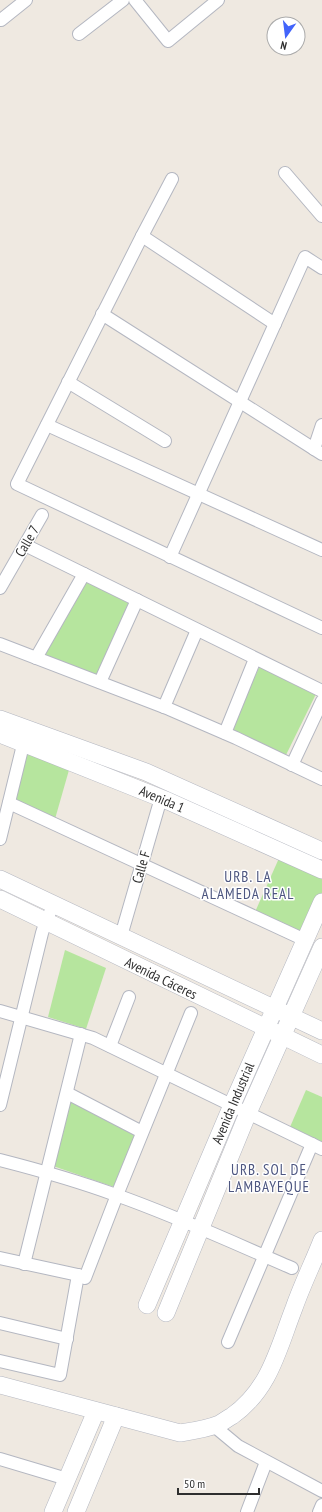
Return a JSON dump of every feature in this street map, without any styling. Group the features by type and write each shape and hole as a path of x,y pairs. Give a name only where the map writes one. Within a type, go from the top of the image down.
{"street":[{"path":"1,20 26,0"},
{"path":"79,34 123,0"},
{"path":"135,0 168,41 218,0"},
{"path":"285,173 322,216"},
{"path":"172,179 102,314 17,484 322,628"},
{"path":"142,236 275,324"},
{"path":"170,557 305,257 322,268"},
{"path":"102,314 318,451 322,426"},
{"path":"68,382 166,441"},
{"path":"47,425 322,550"},
{"name":"Calle 7","path":"0,588 42,515"},
{"path":"25,545 322,691"},
{"path":"36,658 84,574"},
{"path":"100,682 137,600"},
{"path":"164,707 197,630"},
{"path":"0,644 164,707 225,733 322,779"},
{"path":"225,733 255,659"},
{"path":"292,765 322,701"},
{"name":"Avenida 1","path":"0,718 146,772 322,851"},
{"name":"Avenida 1","path":"0,734 161,798 322,870"},
{"path":"0,839 22,749"},
{"name":"Calle F","path":"121,936 161,798"},
{"path":"9,803 305,940"},
{"name":"Avenida Cáceres","path":"0,879 322,1031"},
{"name":"Avenida Cáceres","path":"0,899 322,1055"},
{"name":"Avenida Industrial","path":"147,1304 265,1028 322,902"},
{"path":"0,1105 46,921 54,904"},
{"name":"Avenida Industrial","path":"166,1313 248,1113 322,946"},
{"path":"110,1046 129,997"},
{"path":"0,1011 81,1034 110,1046 317,1147 264,1256 228,1342"},
{"path":"0,1258 78,1275 85,1278 190,1013"},
{"path":"24,1264 81,1034"},
{"path":"67,1093 142,1132"},
{"path":"0,1160 47,1172 117,1195 292,1268"},
{"path":"0,1385 180,1432 200,1430 219,1424 243,1408 254,1397 266,1380 322,1240"},
{"path":"0,1361 60,1375 78,1275"},
{"path":"0,1323 67,1339"},
{"path":"53,1512 96,1411"},
{"path":"76,1512 116,1416"},
{"path":"214,1426 238,1446 322,1491"},
{"path":"0,1459 67,1478"},
{"path":"247,1512 266,1462"},
{"path":"319,1512 322,1505"}],"green space":[{"path":"86,582 130,602 97,678 43,657"},
{"path":"260,665 316,694 285,757 231,730"},
{"path":"28,747 71,763 55,819 14,800"},
{"path":"280,856 322,876 322,893 304,934 255,912"},
{"path":"65,950 106,968 86,1029 48,1017"},
{"path":"306,1090 322,1097 322,1142 290,1127"},
{"path":"69,1100 136,1134 114,1187 53,1166"}],"district":[{"name":"URB. LA ALAMEDA REAL","path":"248,886"},
{"name":"URB. SOL DE LAMBAYEQUE","path":"269,1178"}]}
